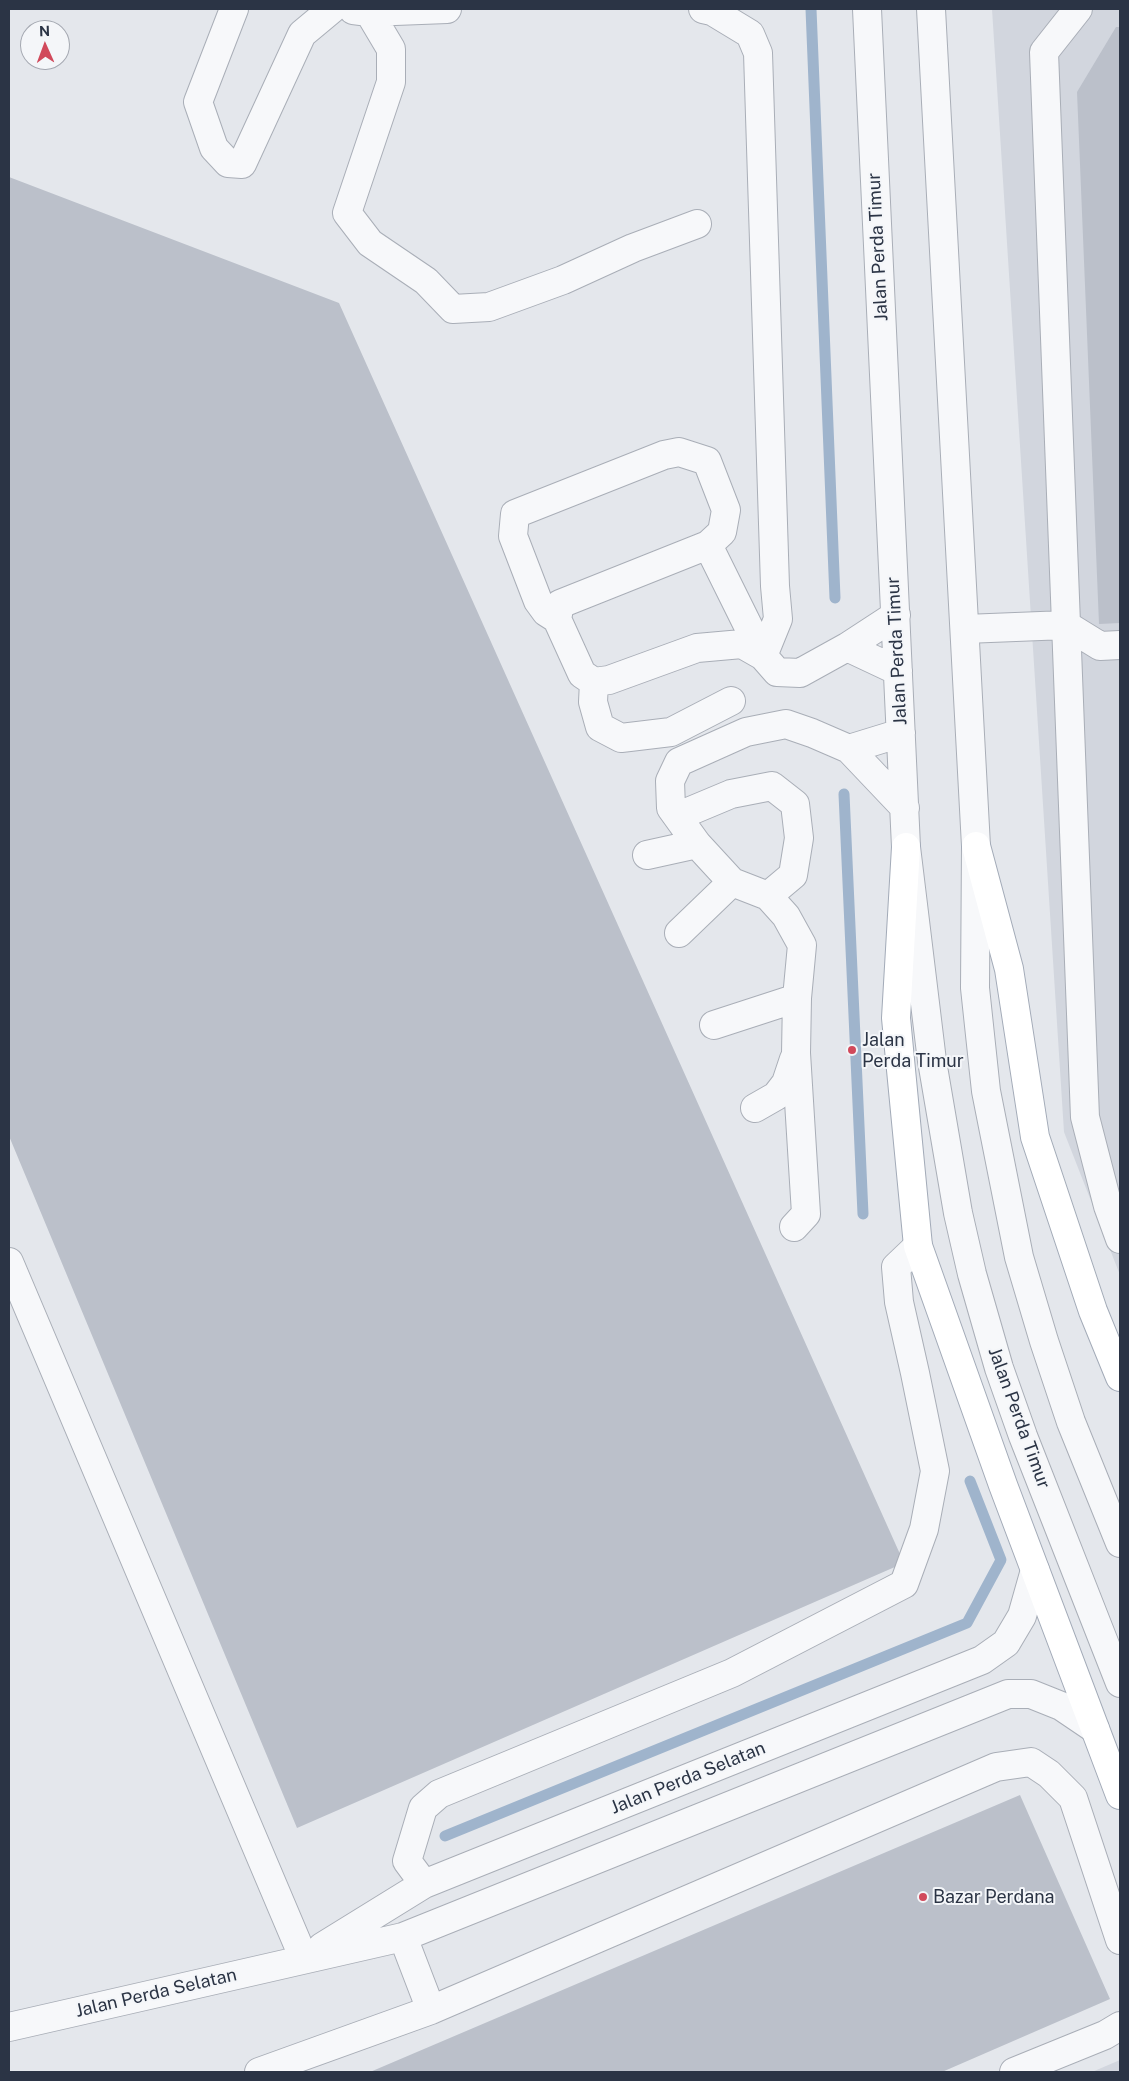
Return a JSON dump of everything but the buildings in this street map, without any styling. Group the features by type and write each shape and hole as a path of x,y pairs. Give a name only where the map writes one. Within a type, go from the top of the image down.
{"main road":[{"path":"976,846 1009,969 1036,1138 1093,1311 1120,1378"},
{"path":"906,847 896,1018 918,1246 1003,1486 1120,1795"}],"street":[{"path":"234,9 198,102 214,148 228,163 242,164 302,34 334,9 369,12 446,9"},
{"path":"703,9 712,11 750,34 758,53 775,586 778,620 764,656"},
{"name":"Jalan Perda Timur","path":"867,9 906,847 932,1061 958,1213 972,1274 999,1368 1023,1436 1120,1683"},
{"path":"931,9 976,846 975,988 986,1091 1019,1257 1071,1422 1120,1543"},
{"path":"1078,9 1044,52 1085,1117 1108,1206 1120,1239"},
{"path":"369,12 391,49 391,82 347,213 370,243 426,281 453,309 489,307 563,280 633,248 697,224"},
{"path":"557,619 560,604 708,545 722,532 726,510 707,461 679,452 664,455 515,514 513,536 538,601 546,612 557,619 582,674 594,682 609,680 697,648 742,644 764,656"},
{"path":"708,545 764,656 777,672 800,673 847,647 896,615"},
{"path":"965,629 1066,625 1100,646 1120,645"},
{"path":"847,647 898,671"},
{"path":"594,682 592,702 600,726 621,738 671,732 730,701"},
{"path":"794,1227 806,1214 796,1053 797,998 802,945 786,916 768,896 732,882 690,834 671,808 670,781 679,762 746,732 786,724 849,749 905,808"},
{"path":"849,749 901,733"},
{"path":"690,834 688,812 731,794 772,786 795,804 799,838 793,875 768,896"},
{"path":"647,855 690,834"},
{"path":"679,933 732,882"},
{"path":"714,1025 797,998"},
{"path":"755,1108 776,1096 786,1083 796,1053"},
{"path":"424,1884 408,1861 424,1808 439,1794 732,1673 904,1584 924,1529 935,1471 916,1373 899,1302 896,1267 918,1246"},
{"path":"9,1262 304,1959"},
{"name":"Jalan Perda Selatan","path":"304,1959 424,1884 982,1660 1006,1643 1022,1616 1035,1570"},
{"name":"Jalan Perda Selatan","path":"9,2027 403,1937 1008,1694 1032,1694 1062,1706 1095,1729"},
{"path":"260,2072 430,2010 996,1767 1031,1762 1049,1774 1073,1798 1120,1940"},
{"path":"403,1937 430,2010"},
{"path":"1014,2072 1105,2035 1120,2026"}],"shaded area":[{"path":"992,9 1120,9 1120,1275 1064,1132"},
{"path":"1120,2060 1120,2072 1092,2072"}],"waterway":[{"path":"811,9 835,598"},
{"path":"844,794 863,1214"},
{"path":"445,1836 967,1623 1001,1560 970,1481"}],"place":[{"name":"Jalan Perda Timur","path":"852,1050"},
{"name":"Bazar Perdana","path":"923,1897"}]}
